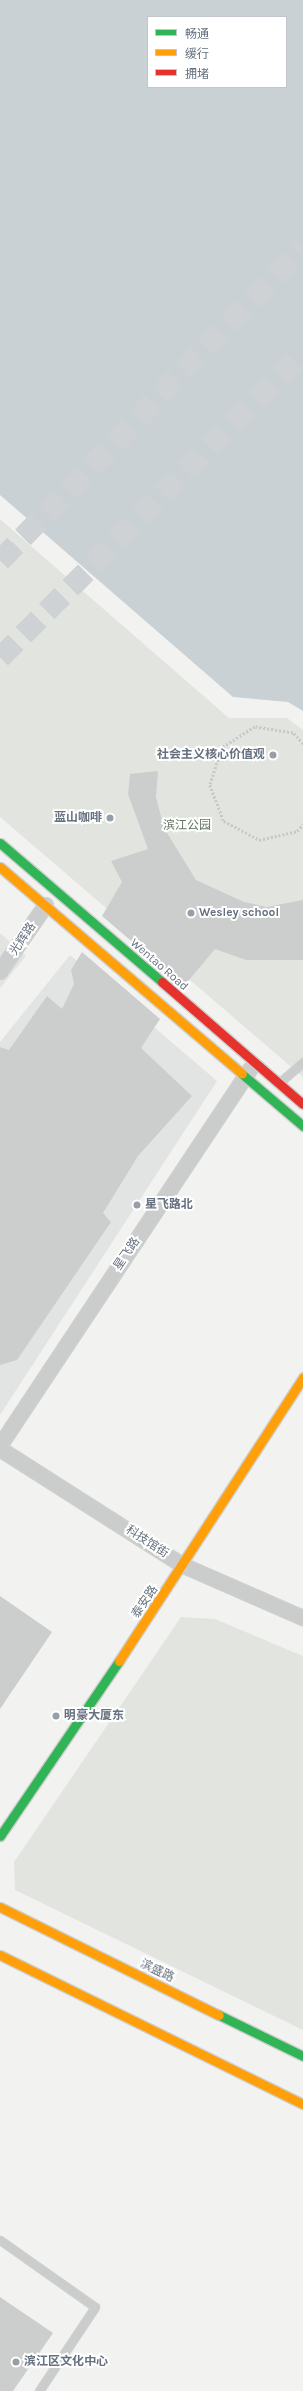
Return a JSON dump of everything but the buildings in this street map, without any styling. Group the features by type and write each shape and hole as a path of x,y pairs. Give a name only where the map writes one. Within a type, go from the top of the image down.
{"main road":[{"name":"Wentao Road","path":"0,843 303,1104"},
{"path":"0,867 303,1126"},
{"name":"泰安路","path":"0,1836 184,1566 303,1378"},
{"name":"滨盛路","path":"0,1907 303,2056"},
{"path":"0,1955 303,2104"}],"street":[{"name":"光辉路","path":"0,972 46,905"},
{"name":"星飞路","path":"0,1446 245,1076 256,1064"},
{"name":"科技馆街","path":"0,1449 184,1566 303,1618"}],"lane":[{"path":"278,1084 303,1062"},
{"path":"0,2240 95,2307 39,2391"}],"path":[{"path":"303,744 293,733 254,727 222,748 210,785 224,822 259,840 297,832 303,824"}],"shaded area":[{"path":"0,0 303,0 303,711 288,702 233,697 0,495"},
{"path":"0,933 26,956 0,988"},
{"path":"70,955 217,1081 0,1415 0,1042"}],"green space":[{"name":"滨江公园","path":"0,519 229,718 287,718 303,730 303,1077 0,817"},
{"path":"181,1617 215,1619 303,1656 303,2030 15,1890 14,1862"}],"tunnel":[{"path":"0,561 303,247"},
{"path":"0,658 303,355"}],"traffic: fast":[{"path":"0,843 162,982"},
{"path":"242,1074 303,1126"},
{"path":"0,1836 119,1661"},
{"path":"219,2015 303,2056"}],"traffic: slow":[{"path":"0,867 242,1074"},
{"path":"119,1661 303,1378"},
{"path":"0,1907 219,2015"},
{"path":"0,1955 303,2104"}],"traffic: jam":[{"path":"162,982 303,1104"}],"place":[{"name":"社会主义核心价值观","path":"273,755"},
{"name":"蓝山咖啡","path":"110,818"},
{"name":"Wesley school","path":"191,913"},
{"name":"星飞路北","path":"137,1205"},
{"name":"明豪大厦东","path":"56,1716"},
{"name":"滨江区文化中心","path":"16,2362"}]}
